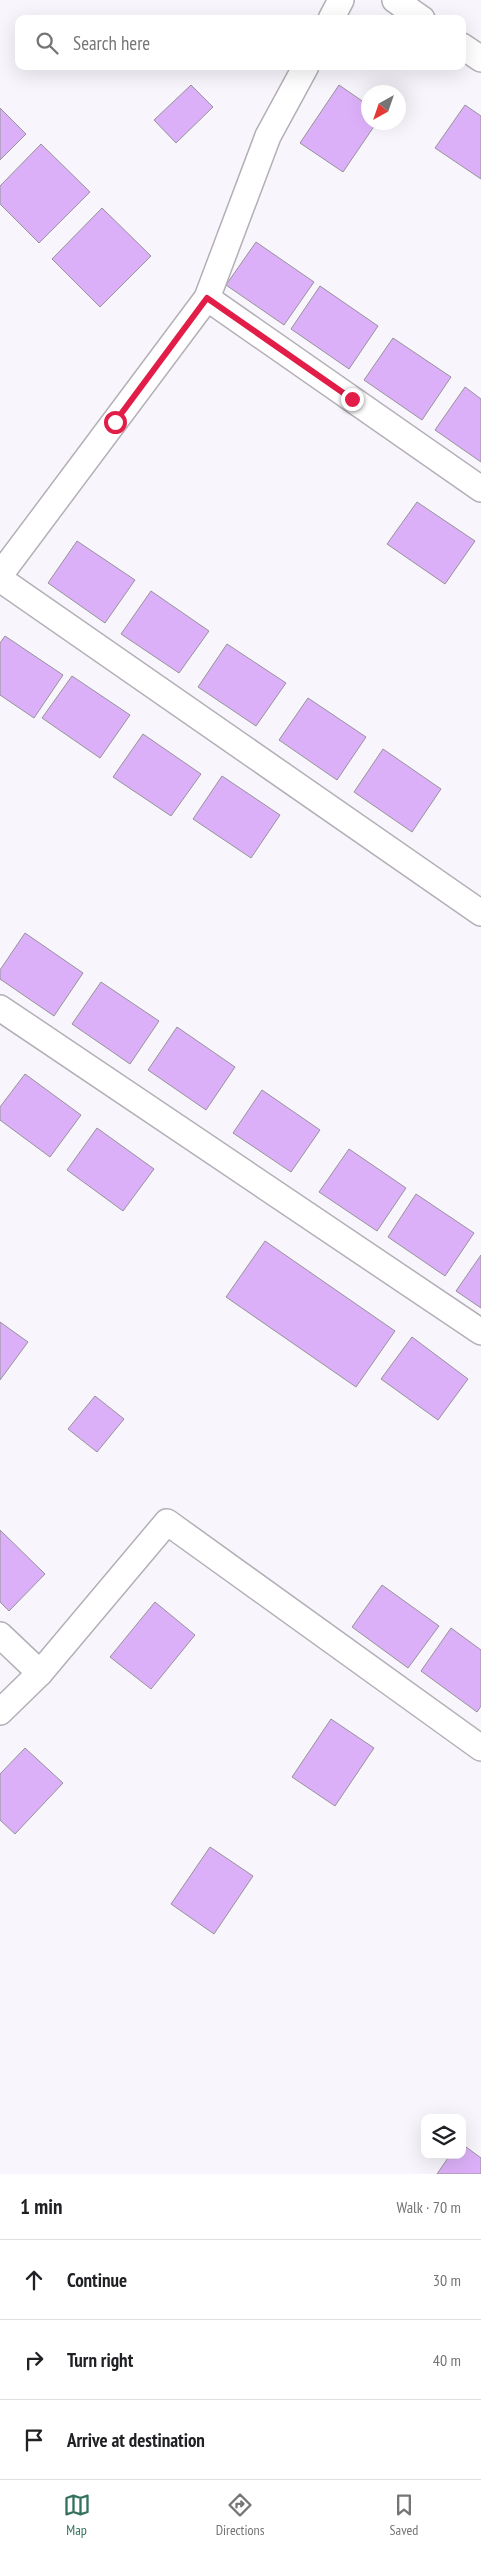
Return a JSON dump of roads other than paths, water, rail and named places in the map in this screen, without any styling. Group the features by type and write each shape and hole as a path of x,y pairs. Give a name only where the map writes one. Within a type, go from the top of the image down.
{"street":[{"path":"333,15 341,0"},
{"path":"395,0 416,15"},
{"path":"466,49 481,59"},
{"path":"304,70 268,136 207,298 0,577 481,913"},
{"path":"207,298 481,489"},
{"path":"0,1008 481,1332"},
{"path":"0,1712 40,1673 167,1522 481,1748"},
{"path":"0,1635 40,1673"}]}
